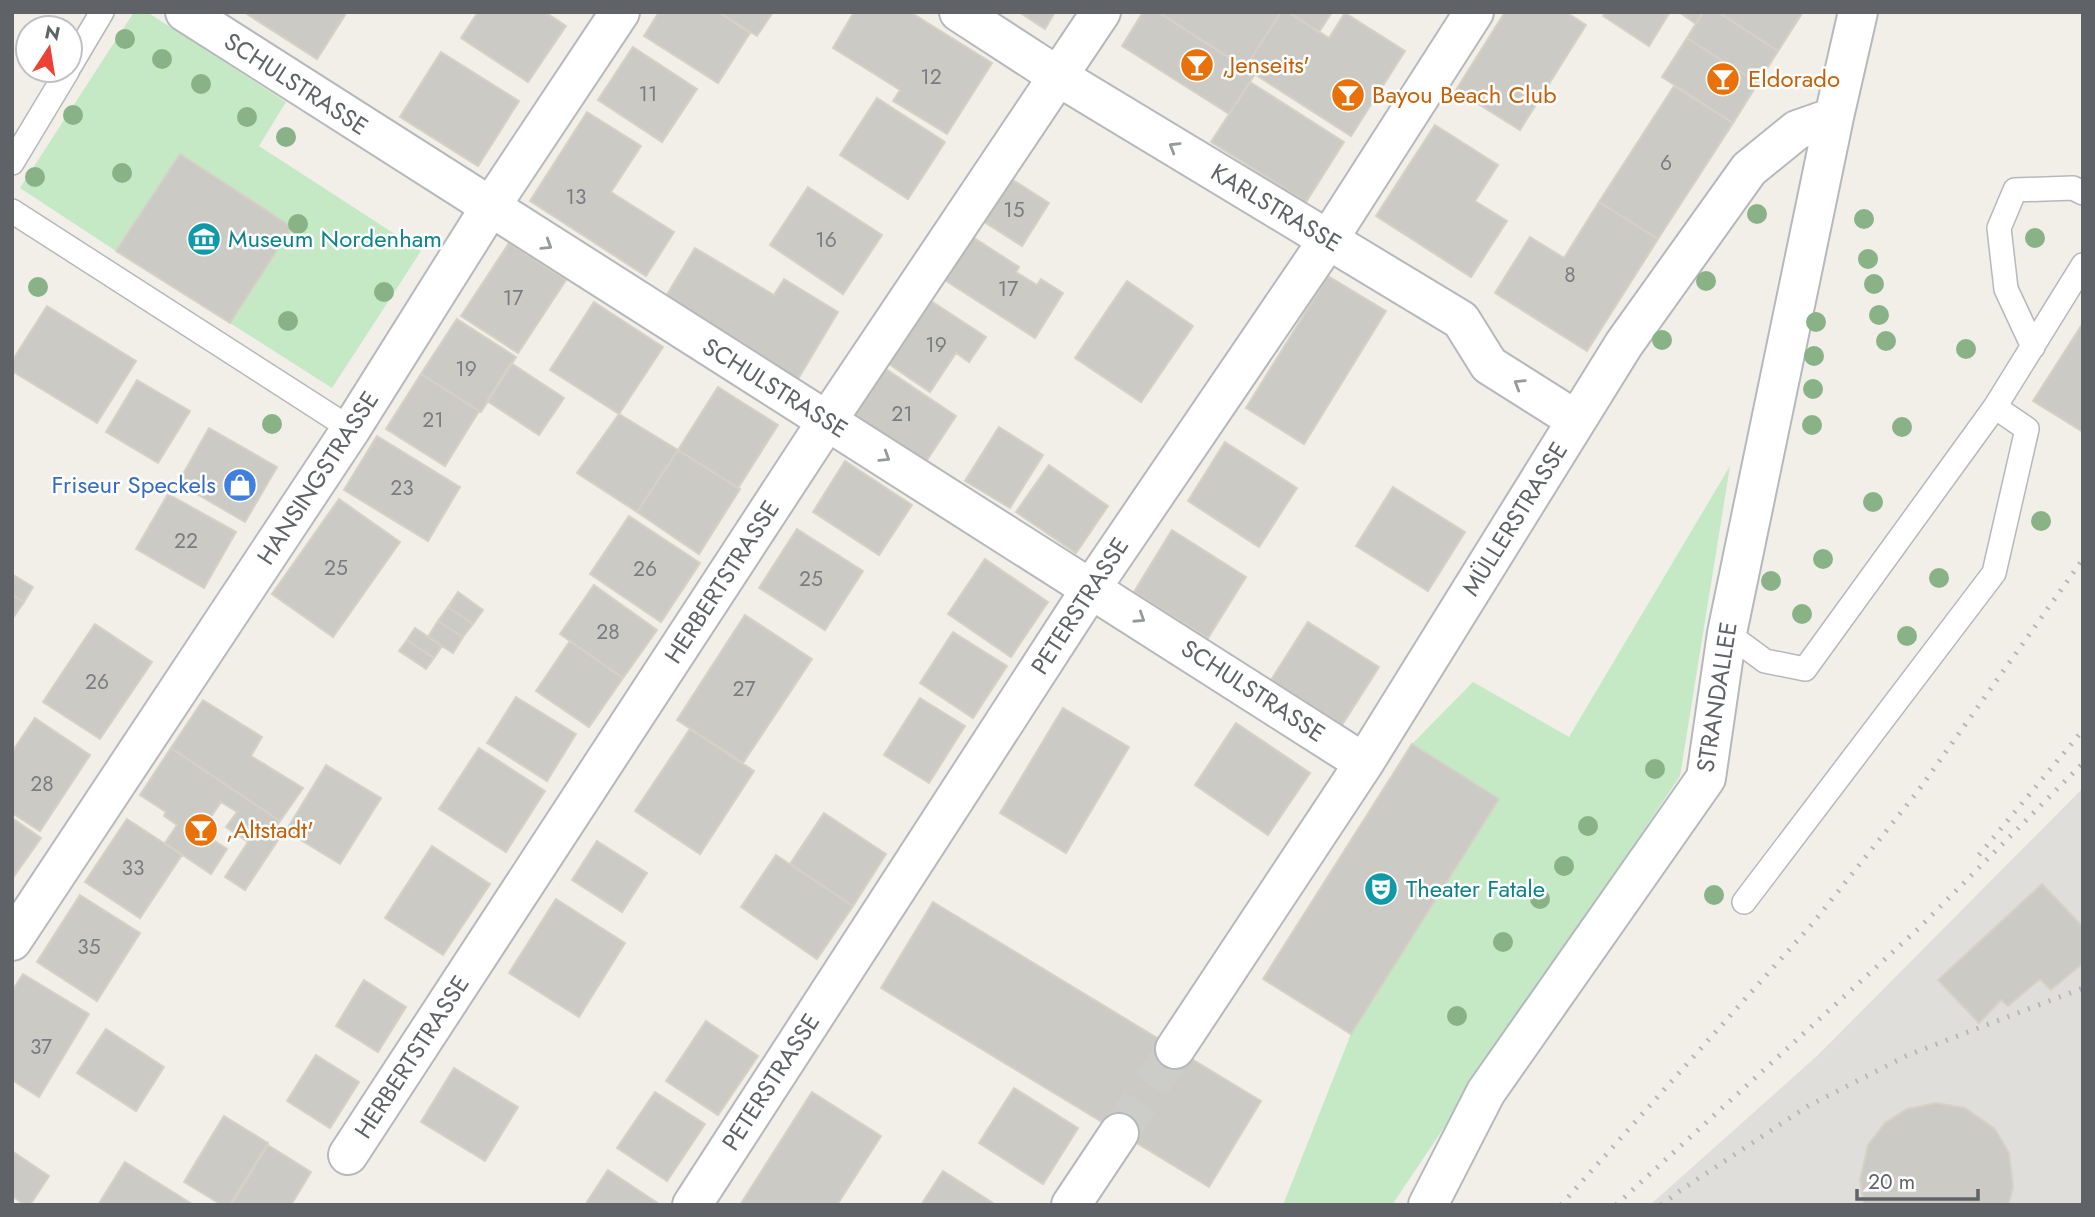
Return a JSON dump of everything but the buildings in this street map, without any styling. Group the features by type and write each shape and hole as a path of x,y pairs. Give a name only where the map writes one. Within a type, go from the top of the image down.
{"street":[{"name":"SCHULSTRASSE","path":"185,12 489,209 1091,587 1364,763"},
{"name":"HANSINGSTRASSE","path":"12,941 351,429 489,209 620,12"},
{"name":"KARLSTRASSE","path":"959,12 1059,77 1461,320 1489,365 1577,420"},
{"name":"HERBERTSTRASSE","path":"348,1155 827,421 1101,12"},
{"name":"PETERSTRASSE","path":"692,1205 1091,587 1328,240 1474,12"},
{"path":"1834,117 1858,12"},
{"name":"MÜLLERSTRASSE","path":"1175,1049 1364,763 1624,344 1749,169 1797,130 1834,117"},
{"name":"STRANDALLEE","path":"1428,1205 1486,1093 1706,778 1727,633 1834,117"},
{"path":"1071,1205 1119,1133"}],"lane":[{"path":"84,43 102,12"},
{"path":"12,163 59,84"},
{"path":"2033,347 2006,289 1999,228 2015,190 2073,188 2083,193"},
{"path":"12,211 351,429"},
{"path":"1727,633 1765,661 1805,669 1995,407 2083,265"},
{"path":"1744,902 1994,573 2027,429 1995,407"}],"shaded area":[{"path":"2083,788 2083,1205 1650,1205 1818,1055"}],"green space":[{"path":"134,12 147,12 286,102 259,146 421,251 332,388 230,323 292,227 180,154 116,251 20,188"},
{"path":"1730,466 1680,776 1392,1205 1283,1205 1351,1034 1499,799 1412,744 1473,682 1569,737"}],"tunnel":[{"path":"1119,1133 1175,1049"}],"railway":[{"path":"1561,1205 1813,923 1918,791 2083,559"},
{"path":"1979,855 2083,730"},
{"path":"1616,1205 1919,928 2083,763"},
{"path":"1661,1205 1808,1106 1908,1055 2083,988"}],"place":[{"name":",Jenseits'","path":"1197,65"},
{"name":"Eldorado","path":"1723,79"},
{"name":"Bayou Beach Club","path":"1348,95"},
{"name":"Museum Nordenham","path":"204,239"},
{"name":"Friseur Speckels","path":"240,485"},
{"name":",Altstadt'","path":"201,830"},
{"name":"Theater Fatale","path":"1381,889"}]}
